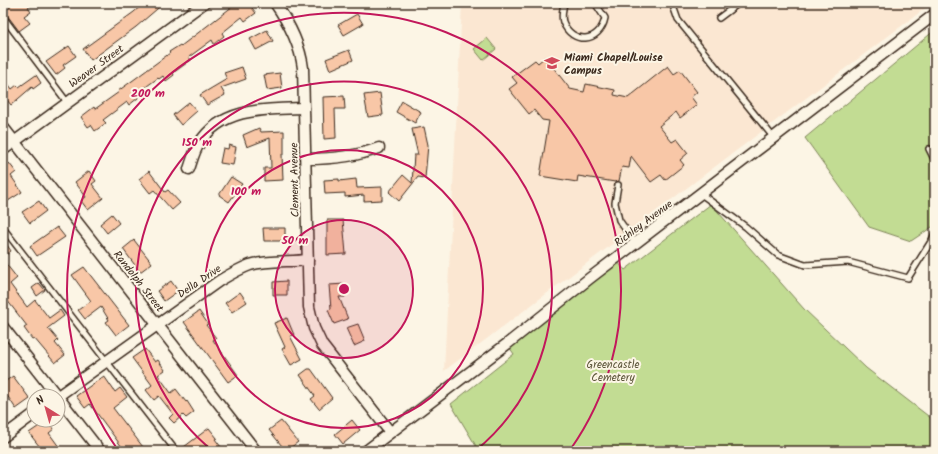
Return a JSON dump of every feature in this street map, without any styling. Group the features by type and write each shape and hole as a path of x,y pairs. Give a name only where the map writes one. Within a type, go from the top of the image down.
{"street":[{"name":"Weaver Street","path":"3,150 204,3"},
{"name":"Clement Avenue","path":"275,3 295,36 302,55 310,307 314,328 327,352 390,432"},
{"name":"Richley Avenue","path":"366,451 501,349 935,14"},
{"path":"189,170 198,145 203,137 213,127 230,117 254,110 304,108"},
{"name":"Randolph Street","path":"3,126 256,451"},
{"path":"306,159 342,157 365,153 379,148"},
{"name":"Della Drive","path":"66,390 219,281 238,270 250,265 308,260"},
{"path":"3,327 52,388"},
{"path":"66,406 100,451"},
{"path":"3,437 26,420"}],"lane":[{"path":"564,3 562,13 563,21 575,36 584,38 592,37 598,33 603,26 605,18 595,3"},
{"path":"672,3 678,20 774,138"},
{"path":"719,18 739,3"},
{"path":"3,17 67,102"},
{"path":"929,149 935,161"},
{"path":"618,185 615,203 619,220 636,244"},
{"path":"701,194 746,227 778,255 804,265 848,262 908,278 935,233"},
{"path":"3,228 176,451"}],"shaded area":[{"path":"462,3 932,3 444,371"}],"green space":[{"path":"935,30 935,225 911,241 869,227 805,138"},
{"path":"487,38 496,49 483,60 474,49"},
{"name":"Greencastle Cemetery","path":"711,204 804,309 866,368 935,420 935,451 479,451 451,404 514,354 507,344 615,259 625,270"}],"building":[{"path":"14,3 35,3 28,7 31,11 24,16 30,23 19,31 4,11"},
{"path":"144,3 164,3 136,27 91,60 83,49"},
{"path":"237,3 248,3 256,13 245,21 242,17 222,33 224,36 214,44 212,40 189,57 191,60 173,73 174,75 166,81 163,76 159,79 158,78 136,94 138,98 129,105 127,102 103,120 106,123 95,131 91,125 88,127 81,117 94,107 95,109 119,92 118,91 170,53 169,52 180,45 181,46"},
{"path":"357,14 363,24 344,35 338,25"},
{"path":"267,30 273,41 256,50 250,39"},
{"path":"69,46 76,56 63,65 65,68 56,75 46,62"},
{"path":"349,50 353,60 330,70 326,59"},
{"path":"545,57 570,89 584,92 586,84 615,90 614,95 628,98 668,66 674,74 680,70 697,92 691,97 697,105 680,118 676,112 659,126 672,142 677,139 688,153 680,160 684,165 665,180 661,175 651,182 631,156 629,168 622,167 619,181 615,182 578,176 577,182 540,176 549,121 542,120 534,110 529,114 509,89 517,83 512,77 535,60 538,63"},
{"path":"242,67 246,79 221,88 225,95 207,105 200,95 227,79 224,73"},
{"path":"280,73 282,88 267,90 264,75"},
{"path":"36,75 41,83 33,89 32,87 11,105 3,95 3,77 12,89 17,85 19,87"},
{"path":"380,93 383,115 368,117 364,95"},
{"path":"344,96 345,109 335,109 336,138 324,139 323,97"},
{"path":"402,101 421,112 415,123 396,112"},
{"path":"189,102 197,111 181,125 173,115"},
{"path":"424,127 428,145 425,178 418,177 399,201 389,192 403,175 412,183 414,155 418,155 412,129"},
{"path":"259,128 261,132 284,131 284,154 282,154 283,180 264,181 264,168 271,168 270,138 247,147 243,135"},
{"path":"229,145 236,147 233,165 220,163 223,148 228,149"},
{"path":"9,163 16,172 11,176 22,192 8,201 3,193 3,165 4,166"},
{"path":"89,171 96,181 92,184 103,198 88,210 81,201 86,197 75,182"},
{"path":"149,171 165,192 168,190 180,203 172,210 154,190 150,193 139,179"},
{"path":"231,177 242,184 229,202 219,195"},
{"path":"339,179 339,181 356,179 357,188 382,187 382,200 364,201 364,195 345,197 345,193 325,194 324,180"},
{"path":"39,201 46,211 30,223 22,212"},
{"path":"112,214 119,223 107,233 100,224"},
{"path":"327,220 343,220 346,254 327,255"},
{"path":"57,227 65,237 37,256 30,246"},
{"path":"263,228 285,228 285,241 264,241"},
{"path":"3,239 11,251 3,257"},
{"path":"134,240 152,263 140,272 123,249"},
{"path":"3,260 17,278 10,284 27,307 35,300 49,318 60,310 64,316 48,328 58,340 55,343 65,355 55,363 34,338 32,339 24,328 27,326 3,295"},
{"path":"84,267 129,325 116,335 106,322 109,320 101,307 85,319 78,310 91,301 72,275"},
{"path":"171,281 178,291 164,301 157,291"},
{"path":"287,281 287,295 273,295 273,282"},
{"path":"39,283 45,290 37,296 32,288"},
{"path":"345,284 345,297 339,297 348,319 334,324 328,310 331,309 329,285"},
{"path":"240,292 247,302 232,312 225,303"},
{"path":"199,311 208,324 206,325 216,338 213,340 238,375 228,382 184,322"},
{"path":"287,318 294,335 290,336 302,359 291,365 282,349 285,347 274,323"},
{"path":"358,324 365,341 354,346 346,328"},
{"path":"145,349 155,362 158,360 165,370 158,375 171,393 176,389 186,402 187,401 194,412 186,418 183,415 174,423 169,418 173,414 159,396 154,400 146,390 152,385 132,358"},
{"path":"308,369 311,369 332,398 319,409 311,399 315,396 300,375"},
{"path":"13,376 26,394 26,402 16,409 3,389 3,383"},
{"path":"104,376 115,392 120,388 127,397 113,408 143,447 138,451 116,451 122,447 90,404 85,408 76,396"},
{"path":"352,420 360,430 343,444 335,434"},
{"path":"281,421 298,442 286,451 269,430"},
{"path":"36,428 53,428 49,433 62,451 43,451 29,433"},
{"path":"209,428 217,438 215,439 224,451 180,451 180,450"}],"place":[{"name":"Miami Chapel/Louise Campus","path":"552,63"}]}
